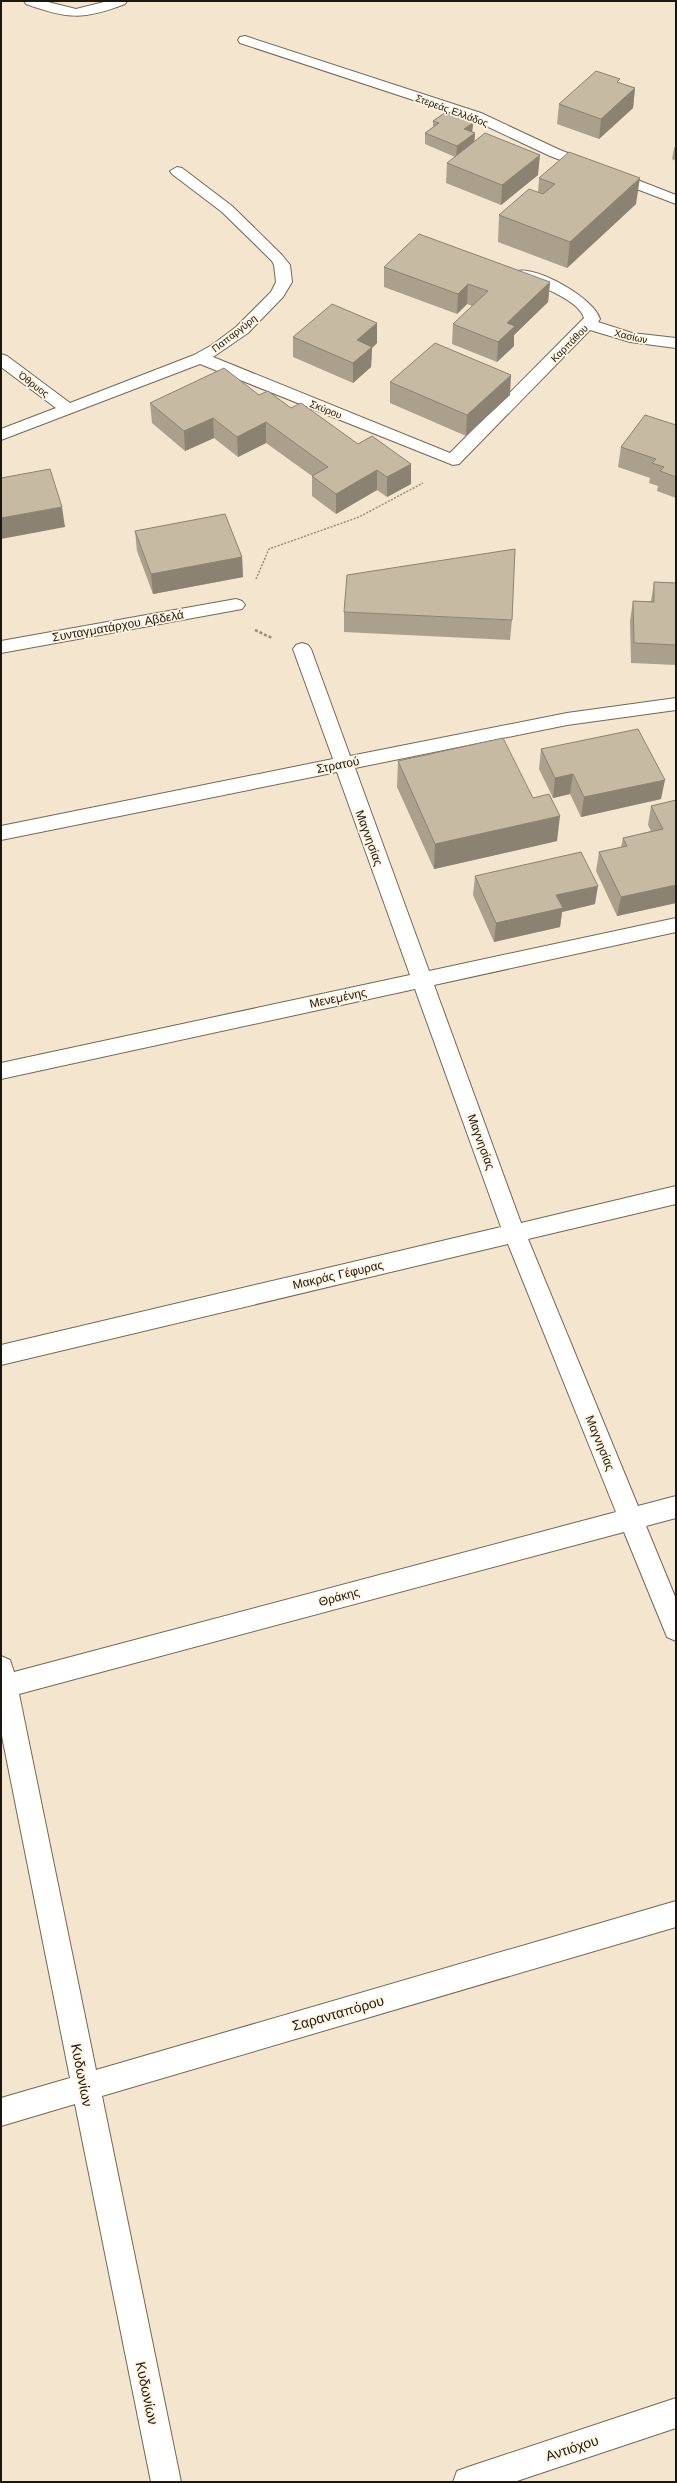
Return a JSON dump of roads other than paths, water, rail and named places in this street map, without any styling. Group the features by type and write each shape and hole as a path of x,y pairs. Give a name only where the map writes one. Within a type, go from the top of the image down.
{"street":[{"path":"31,1 63,13 90,13 120,1"},
{"name":"Στερεάς Ελλάδος","path":"245,40 476,116 555,153 676,200"},
{"name":"Παπαργύρη","path":"1,435 200,358 242,330 282,288 284,273 277,258 243,224 177,171"},
{"name":"Καρπάθου","path":"452,460 588,324 592,316 586,307 560,289 510,269"},
{"name":"Χασίων","path":"588,324 630,337 676,343"},
{"name":"Σκύρου","path":"200,358 452,460"},
{"name":"Όθρυος","path":"1,359 68,409"},
{"name":"Συνταγματάρχου Αβδελά","path":"1,647 236,605"},
{"name":"Μαγνησίας","path":"302,649 342,764 514,1233 676,1629"},
{"name":"Στρατού","path":"1,833 567,719 676,704"},
{"name":"Μενεμένης","path":"1,1071 676,924"},
{"name":"Μακράς Γέφυρας","path":"1,1355 676,1195"},
{"name":"Θράκης","path":"2,1680 676,1507"},
{"name":"Κυδωνίων","path":"2,1680 166,2482"},
{"name":"Σαρανταπόρου","path":"1,2112 676,1914"},
{"name":"Αντιόχου","path":"468,2482 676,2413"}]}
